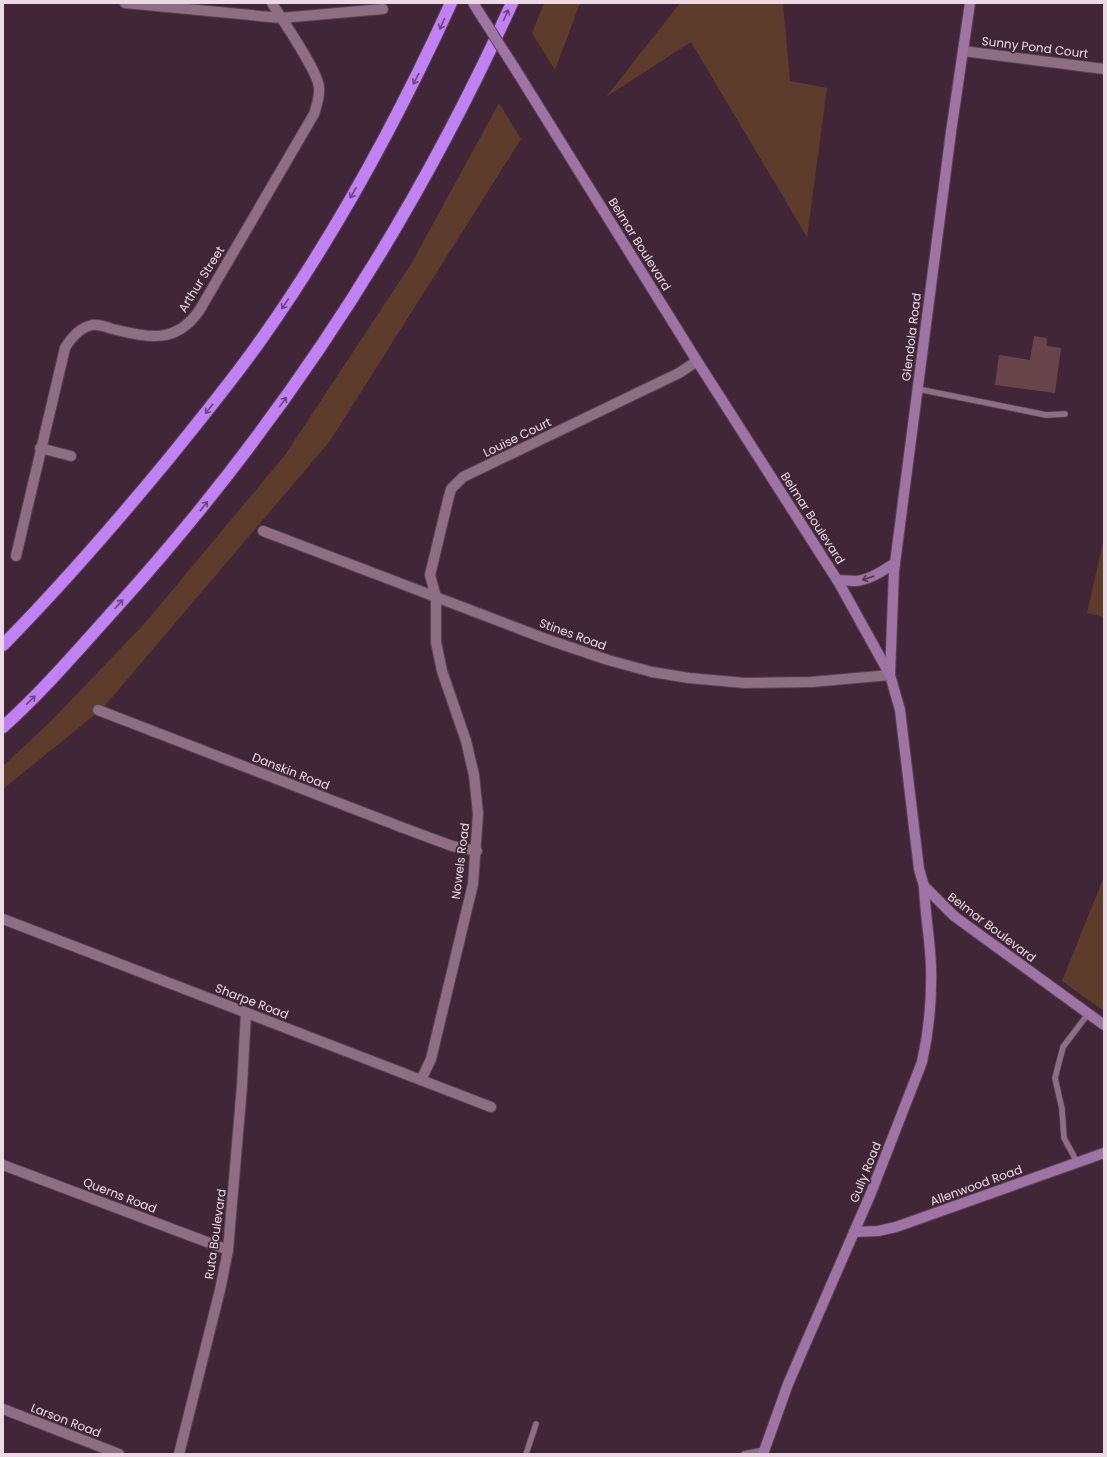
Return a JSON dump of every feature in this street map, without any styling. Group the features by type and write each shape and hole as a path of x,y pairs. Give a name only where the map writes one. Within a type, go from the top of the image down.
{"highway":[{"path":"3,645 100,541 225,389 264,336 335,226 383,142 422,67 451,3"},
{"path":"3,727 40,691 159,561 232,470 300,378 362,285 406,213 479,76 512,3"}],"street":[{"path":"125,3 281,18 383,9"},
{"name":"Arthur Street","path":"16,556 64,348 71,338 79,331 92,325 155,337 174,332 185,326 199,311 314,114 319,100 318,83 310,66 272,3"},
{"name":"Belmar Boulevard","path":"473,3 697,361 837,580 890,675 900,710 919,869 924,886 954,916 1104,1025"},
{"name":"Glendola Road","path":"890,675 896,563 970,3"},
{"name":"Sunny Pond Court","path":"963,51 1104,69"},
{"name":"Louise Court","path":"436,597 430,575 449,496 457,481 679,373 697,361"},
{"path":"40,448 71,456"},
{"name":"Stines Road","path":"263,531 436,597 608,660 652,672 682,677 745,683 811,682 890,675"},
{"path":"837,580 857,581 864,579 896,563"},
{"name":"Nowels Road","path":"421,1080 431,1059 473,884 477,851 478,814 474,775 466,740 447,687 438,653 436,642 436,597"},
{"name":"Danskin Road","path":"98,710 452,846 477,851"},
{"name":"Gully Road","path":"763,1452 788,1384 854,1232 915,1081 926,1042 930,1004 931,968 924,886"},
{"name":"Sharpe Road","path":"3,919 491,1107"},
{"name":"Ruta Boulevard","path":"179,1454 220,1290 228,1250 242,1086 246,1013"},
{"name":"Allenwood Road","path":"854,1232 878,1231 896,1227 1104,1153"},
{"name":"Querns Road","path":"3,1164 228,1250"},
{"name":"Larson Road","path":"3,1409 120,1454"}],"lane":[{"path":"918,389 1046,415 1065,414"},
{"path":"1078,1162 1064,1138 1062,1109 1055,1078 1063,1047 1088,1014"},
{"path":"526,1454 536,1424"},
{"path":"744,1454 763,1452"}],"shaded area":[{"path":"544,3 580,3 555,70 532,33"},
{"path":"680,3 783,3 790,81 827,88 807,237 691,42 606,97"},
{"path":"499,103 521,139 330,441 102,709 3,789 3,766 51,721 145,623 285,455 411,264"},
{"path":"1104,538 1104,617 1087,613"},
{"path":"1104,877 1104,1011 1062,981"}],"building":[{"path":"1034,336 1047,338 1047,346 1061,348 1055,393 995,385 999,355 1030,360"}]}
